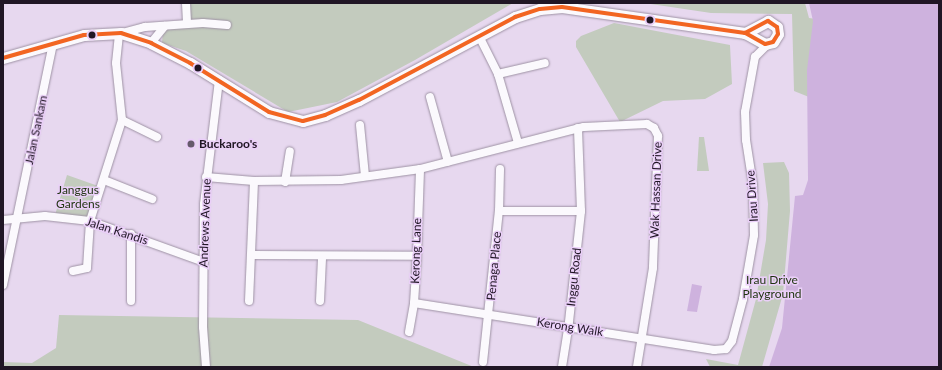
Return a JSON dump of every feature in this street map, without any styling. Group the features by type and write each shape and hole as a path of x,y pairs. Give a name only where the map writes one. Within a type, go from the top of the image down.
{"street":[{"path":"186,3 187,24"},
{"path":"120,33 151,43 219,80 269,112 304,121 325,116 359,100 527,12 551,6 597,11 745,33 768,44 777,39 778,29 771,22 762,23 745,33"},
{"path":"757,39 757,28 762,23"},
{"path":"3,58 84,35 120,33 146,27 187,24 227,25"},
{"path":"151,43 165,26"},
{"path":"73,271 87,268 90,221 122,120 116,62 120,33"},
{"path":"479,36 498,74 518,143"},
{"name":"Jalan Sankam","path":"3,285 53,43"},
{"name":"Irau Drive","path":"726,349 732,342 743,299 754,235 753,185 746,140 745,112 755,57 768,44"},
{"path":"498,74 545,62"},
{"name":"Andrews Avenue","path":"206,367 203,327 206,177 219,80"},
{"path":"430,97 448,162"},
{"path":"122,120 157,137"},
{"name":"Wak Hassan Drive","path":"206,177 254,182 341,180 420,169 578,128 647,124 654,128 658,136 653,268 637,367"},
{"path":"360,125 365,176"},
{"name":"Inggu Road","path":"562,367 569,326 581,211 578,128"},
{"path":"286,182 290,150"},
{"name":"Kerong Lane","path":"408,332 414,303 420,169"},
{"name":"Penaga Place","path":"483,362 490,314 499,211 500,169"},
{"path":"104,180 152,199"},
{"path":"250,301 254,182"},
{"path":"499,211 581,211"},
{"name":"Jalan Kandis","path":"3,220 18,217 45,216 90,221 131,234 204,262"},
{"path":"131,234 131,301"},
{"path":"252,255 322,258 417,256"},
{"path":"320,301 322,258"},
{"name":"Kerong Walk","path":"414,303 642,337 714,350 726,349"}],"green space":[{"path":"189,3 513,3 415,60 337,102 288,112 186,51 162,43 163,30 190,27"},
{"path":"644,3 805,3 809,18 823,20 819,101 794,91 792,14 711,13"},
{"path":"614,23 730,45 732,84 705,99 663,101 620,122 576,47 576,41 581,36"},
{"path":"699,137 704,137 709,171 697,171"},
{"name":"Irau Drive Playground","path":"784,162 789,173 790,211 783,294 762,367 710,367 706,359 738,365 756,299 766,240 768,204 763,163"},
{"name":"Janggus Gardens","path":"67,175 101,187 90,220 66,214 55,215"},
{"path":"59,315 358,320 474,367 3,367 3,362 32,363 56,348"}],"shaded area":[{"path":"809,3 939,3 939,367 769,367 782,328 795,196 803,195 808,180 807,70 813,21"},
{"path":"692,284 702,286 697,312 687,311"}],"transit line":[{"path":"3,58 84,35 121,33 151,43 190,63 269,112 303,121 325,115 359,100 515,17 540,9 562,7 745,33"},
{"path":"768,21 777,27 778,34 773,42 765,44 745,33 768,21"}],"place":[{"name":"Buckaroo's","path":"191,144"}]}
